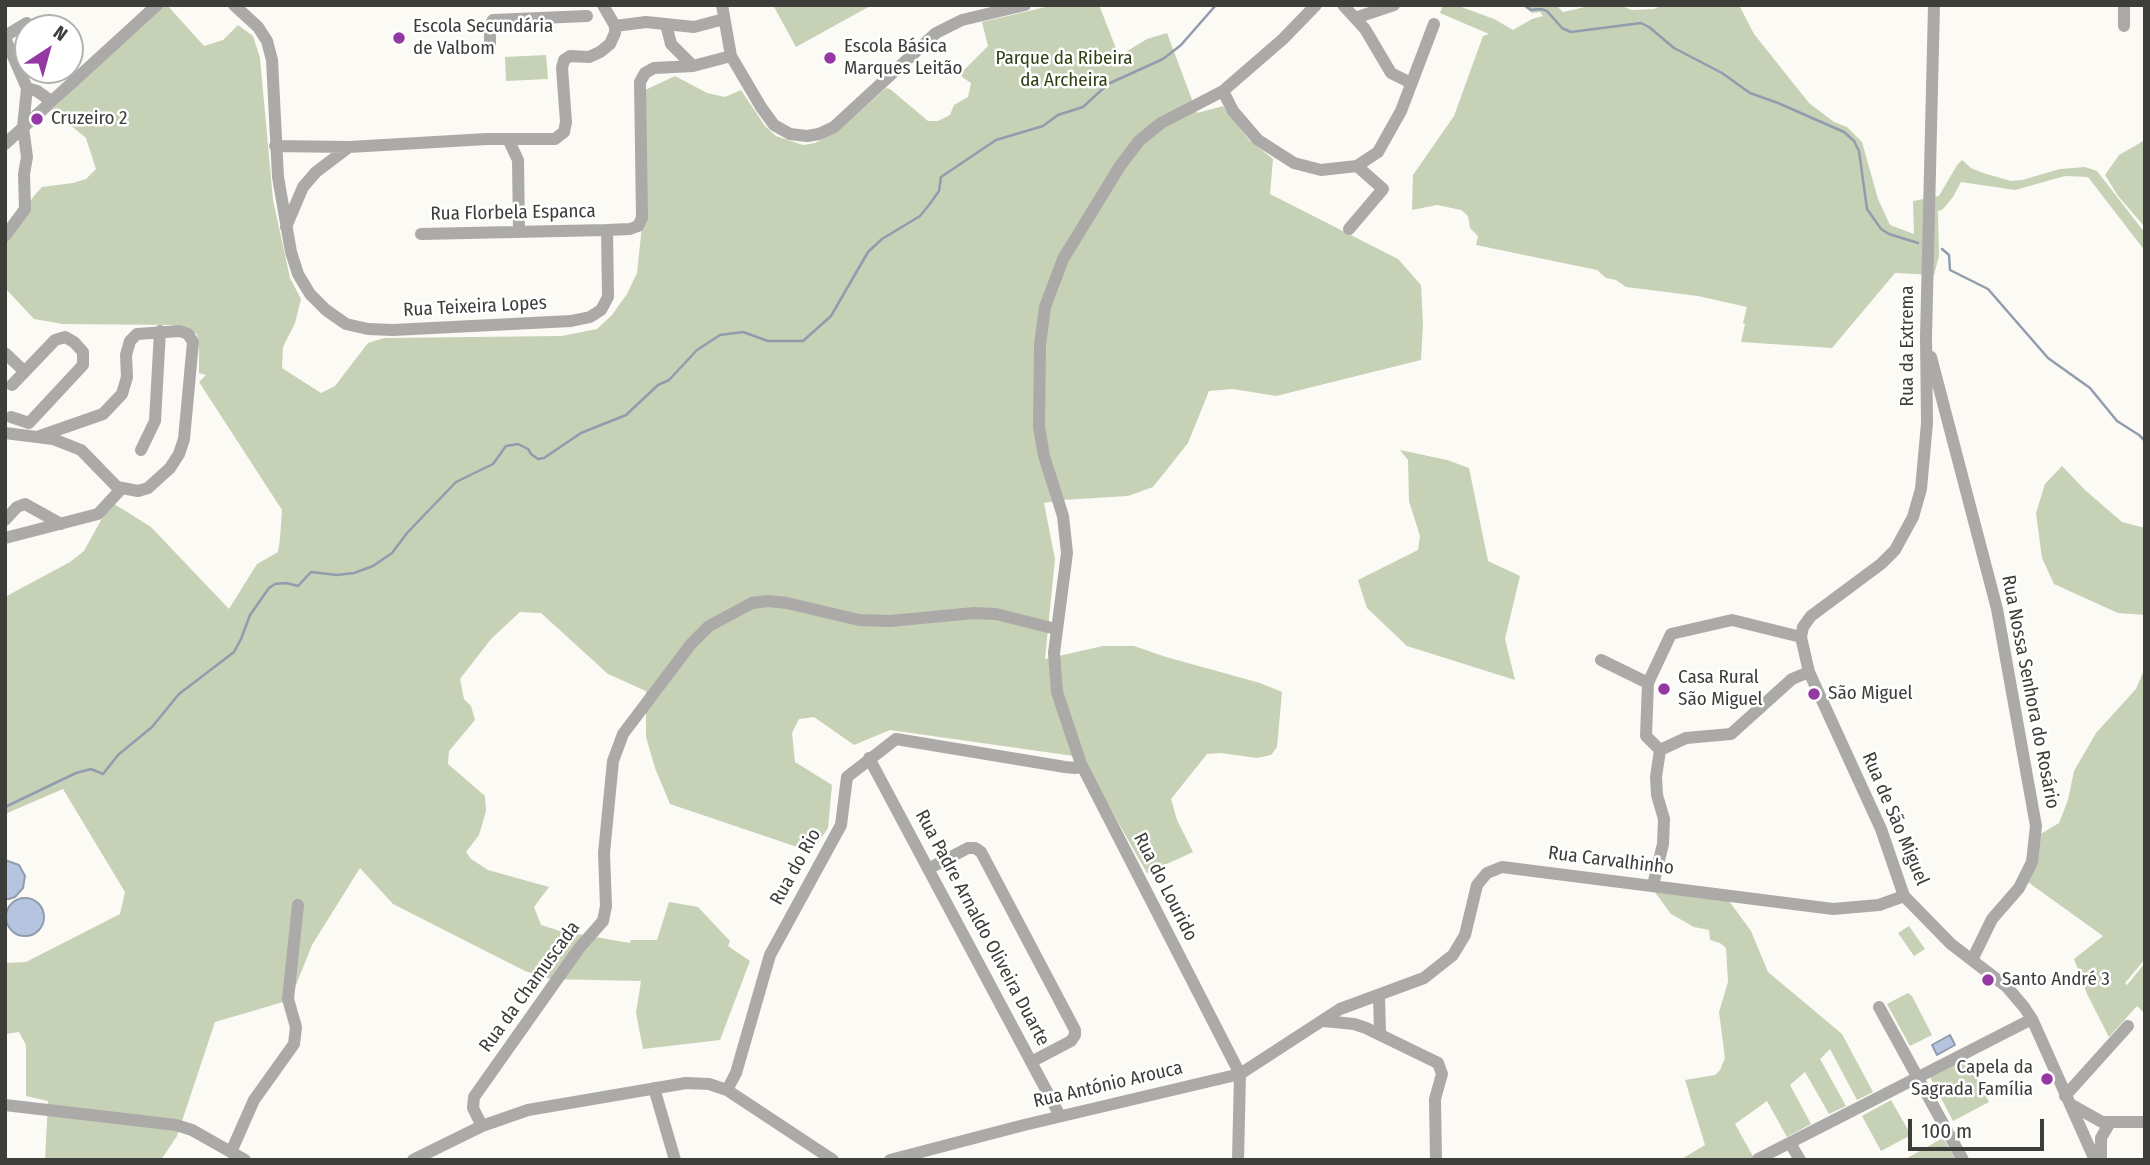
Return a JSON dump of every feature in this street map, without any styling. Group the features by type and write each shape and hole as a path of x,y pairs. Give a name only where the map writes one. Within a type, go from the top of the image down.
{"street":[{"path":"5,144 157,5"},
{"name":"Rua Teixeira Lopes","path":"234,5 258,27 267,41 272,60 275,146 286,228 298,274 310,294 346,324 368,329 393,330 572,321 590,317 601,310 608,297 607,230"},
{"path":"275,146 349,147 555,139 564,132 566,122 562,68 564,60 570,56 589,57 610,44 615,26 603,5"},
{"path":"722,5 731,56 761,107 774,125 790,134 807,136 834,127 936,33 961,20 1025,5"},
{"name":"Rua do Lourido","path":"1238,1160 1240,1074 1081,764 1057,692 1054,653 1067,552 1063,516 1044,456 1039,427 1039,370 1045,307 1053,282 1074,239 1139,141 1161,123 1223,91 1283,39 1316,5"},
{"path":"1343,5 1365,29 1391,73 1410,83"},
{"path":"1355,18 1394,5"},
{"name":"Rua da Extrema","path":"1801,637 1803,627 1811,616 1895,551 1903,538 1921,489 1927,423 1926,337 1934,5"},
{"path":"2124,5 2124,26"},
{"path":"490,44 490,26 493,20 567,11 587,16"},
{"path":"615,26 646,22 694,27 724,19"},
{"path":"666,24 671,44 693,66"},
{"path":"1223,91 1233,111 1258,140 1294,163 1321,170 1357,166 1378,152 1401,111 1434,24"},
{"path":"5,37 27,88 23,127 27,157 24,174 25,209 5,236"},
{"path":"607,230 630,229 638,226 642,218 640,82 645,73 654,68 693,66 731,56"},
{"path":"27,88 37,91 51,101"},
{"path":"508,139 518,160 519,231"},
{"path":"286,228 303,187 316,172 349,147"},
{"path":"1349,229 1383,189 1357,166"},
{"name":"Rua Florbela Espanca","path":"421,234 607,230"},
{"path":"5,433 37,437 53,439 81,450 117,487 138,491 148,488 170,468 184,439 193,342 188,334 180,331 160,331 137,334 130,341 126,355 127,377 122,394 103,414 37,437"},
{"path":"141,450 155,421 160,331"},
{"path":"11,416 29,423 83,365 83,352 75,342 65,337 55,340 12,385"},
{"name":"Rua Nossa Senhora do Rosário","path":"1926,337 1997,609 2036,826 2032,862 2019,888 1992,919 1972,960"},
{"path":"5,353 24,371"},
{"path":"1927,423 1947,419"},
{"path":"5,538 99,514 122,488"},
{"path":"5,520 17,507 25,504 61,524"},
{"name":"Rua da Chamuscada","path":"481,1126 473,1108 474,1097 580,947 603,921 606,906 604,853 613,761 623,734 691,644 709,626 752,603 768,601 859,620 890,621 974,613 996,614 1056,629"},
{"path":"1660,750 1646,736 1648,683 1671,634 1732,620 1801,637"},
{"name":"Rua de São Miguel","path":"1801,637 1809,672 1881,829 1904,896 1951,944 2007,987 2032,1019 2095,1160"},
{"path":"1601,660 1648,683"},
{"path":"1660,750 1686,738 1731,734 1792,679 1809,672"},
{"name":"Rua do Rio","path":"727,1090 736,1073 770,955 841,825 847,777 896,740 1065,767 1076,768 1081,764"},
{"path":"1653,885 1663,844 1664,819 1657,795 1656,776 1660,750"},
{"name":"Rua Padre Arnaldo Oliveira Duarte","path":"869,758 1060,1116"},
{"path":"928,869 968,848 981,852 1075,1030 1071,1041 1031,1062"},
{"name":"Rua Carvalhinho","path":"1324,1021 1340,1009 1424,978 1453,955 1465,935 1477,886 1487,873 1502,867 1833,909 1879,905 1904,896"},
{"path":"231,1152 254,1100 294,1044 296,1027 288,999 298,905"},
{"path":"1379,996 1380,1034"},
{"path":"1880,1007 1963,1160"},
{"path":"1758,1158 2032,1019"},
{"path":"1324,1021 1354,1024 1438,1063 1442,1074 1435,1099 1436,1160"},
{"name":"Rua António Arouca","path":"890,1160 1060,1116 1240,1074 1324,1021"},
{"path":"2109,1124 2094,1119 2067,1100 2128,1026"},
{"path":"413,1160 481,1126 528,1110 686,1083 709,1084 727,1090 833,1160"},
{"path":"654,1088 675,1160"},
{"path":"5,1105 177,1125 245,1160"},
{"path":"2094,1119 2081,1130 2089,1132 2109,1124 2145,1122"},
{"path":"2101,1160 2101,1138 2109,1124"},
{"path":"1790,1143 1800,1160"}],"green space":[{"name":"Parque da Ribeira da Archeira","path":"160,5 167,5 204,46 223,40 238,25 253,36 260,58 273,200 290,278 301,299 295,323 283,347 282,368 321,393 335,386 368,343 384,338 562,336 597,329 612,315 627,294 637,273 644,207 641,92 675,76 707,93 725,97 741,90 765,126 776,136 803,145 815,143 839,130 886,88 928,121 938,121 950,115 954,105 968,97 971,83 962,77 961,73 988,46 982,22 1054,5 1099,5 1119,56 1147,39 1167,33 1197,113 1223,106 1249,140 1273,159 1270,194 1398,259 1421,285 1421,360 1276,396 1233,389 1209,391 1188,443 1153,487 1128,496 1044,503 1055,559 1045,659 1103,646 1134,646 1260,683 1282,692 1277,747 1271,755 1257,758 1221,753 1207,754 1171,799 1177,820 1193,852 1147,873 1081,757 890,730 854,745 814,717 799,719 792,733 795,762 832,785 828,828 812,852 670,804 646,737 646,691 608,674 541,613 520,612 491,639 460,679 464,699 471,706 475,720 449,751 448,764 485,796 486,811 479,835 466,852 471,859 488,870 549,887 534,907 541,925 560,931 630,943 631,940 657,940 669,902 698,907 730,941 728,946 750,961 720,1040 643,1049 636,1013 641,981 550,979 525,971 393,904 360,868 312,945 290,1000 215,1022 177,1136 161,1160 45,1160 48,1101 26,1096 26,1045 19,1032 5,1034 5,963 26,962 120,914 125,892 63,789 5,814 5,597 70,562 84,551 111,502 151,527 229,609 257,564 278,552 282,510 199,382 206,375 199,373 197,334 172,325 63,324 34,319 5,288 5,235 34,196 42,187 86,179 96,169 86,138 52,110 79,84 84,84 84,79"},
{"path":"773,5 872,5 796,47"},
{"path":"1443,5 1456,5 1494,19 1513,30 1543,16 1540,12 1532,13 1522,5 1556,5 1563,12 1594,5 1619,5 1632,10 1654,9 1663,5 1739,5 1754,34 1809,103 1834,122 1847,127 1862,142 1878,199 1890,225 1914,234 1913,201 1939,196 1962,160 1971,168 2011,181 2060,169 2085,167 2097,171 2145,233 2145,251 2088,177 2065,176 2015,190 1961,182 1953,197 1938,211 1939,256 1934,275 1895,273 1832,348 1741,342 1747,307 1698,296 1626,287 1616,280 1606,278 1597,270 1476,245 1478,236 1470,228 1468,216 1461,210 1437,205 1412,210 1413,175 1454,116 1483,36 1489,34 1440,13"},
{"path":"546,55 548,79 506,81 505,57"},
{"path":"2145,140 2145,227 2118,196 2105,175 2119,155"},
{"path":"1400,450 1447,460 1469,468 1488,561 1520,576 1505,639 1515,680 1407,646 1367,608 1358,580 1418,550 1420,536 1409,501 1408,460"},
{"path":"2062,466 2122,522 2145,528 2145,615 2118,613 2054,584 2042,558 2036,513 2045,484"},
{"path":"2145,668 2145,959 2125,983 2127,985 2145,963 2145,1014 2137,1006 2109,1037 2087,994 2074,959 2103,936 2025,880 2032,839 2059,823 2068,800 2074,771 2096,733 2136,689"},
{"path":"1654,891 1729,901 1751,931 1768,972 1842,1034 1873,1092 1857,1100 1830,1049 1820,1059 1846,1106 1829,1114 1805,1072 1790,1085 1811,1124 1787,1137 1767,1101 1735,1124 1755,1160 1680,1160 1705,1145 1685,1080 1715,1075 1725,1058 1719,1012 1728,982 1726,948 1710,940 1709,930 1694,927 1671,914"},
{"path":"1909,926 1925,949 1914,956 1898,933"},
{"path":"1908,993 1932,1035 1910,1046 1887,1004"},
{"path":"1967,1059 1989,1102 1953,1121 1930,1077"},
{"path":"1891,1100 1911,1135 1881,1151 1862,1116"},
{"path":"1943,1138 1956,1160 1904,1160"}],"water":[{"path":"5,860 19,865 25,876 23,888 15,897 9,899 5,899"},
{"path":"25,898 39,903 44,917 39,931 25,936 11,931 6,917 11,903"},
{"path":"1950,1035 1955,1045 1937,1055 1932,1045"}],"waterway":[{"path":"5,807 76,773 91,769 103,774 118,755 152,727 179,694 234,652 250,615 269,588 275,584 286,583 298,586 311,572 337,575 354,573 373,566 392,553 407,533 456,482 493,464 506,446 518,444 538,459 544,458 581,433 626,415 658,385 669,380 697,350 720,335 743,332 768,341 803,341 831,316 868,252 882,239 920,216 939,191 941,177 996,140 1043,126 1058,115 1083,107 1108,84 1163,59 1181,45 1216,5"},
{"path":"1524,5 1531,10 1547,11 1562,28 1571,32 1641,23 1674,48 1722,73 1750,93 1844,132 1854,141 1859,151 1867,209 1881,229 1918,243"},
{"path":"1942,249 1949,255 1950,270 1988,289 2048,358 2090,388 2117,421 2145,441"}],"place":[{"name":"Escola Secundária de Valbom","path":"399,38"},
{"name":"Escola Básica Marques Leitão","path":"830,58"},
{"name":"Cruzeiro 2","path":"37,119"},
{"name":"Casa Rural São Miguel","path":"1664,689"},
{"name":"São Miguel","path":"1814,694"},
{"name":"Santo André 3","path":"1988,980"},
{"name":"Capela da Sagrada Família","path":"2047,1079"}]}
